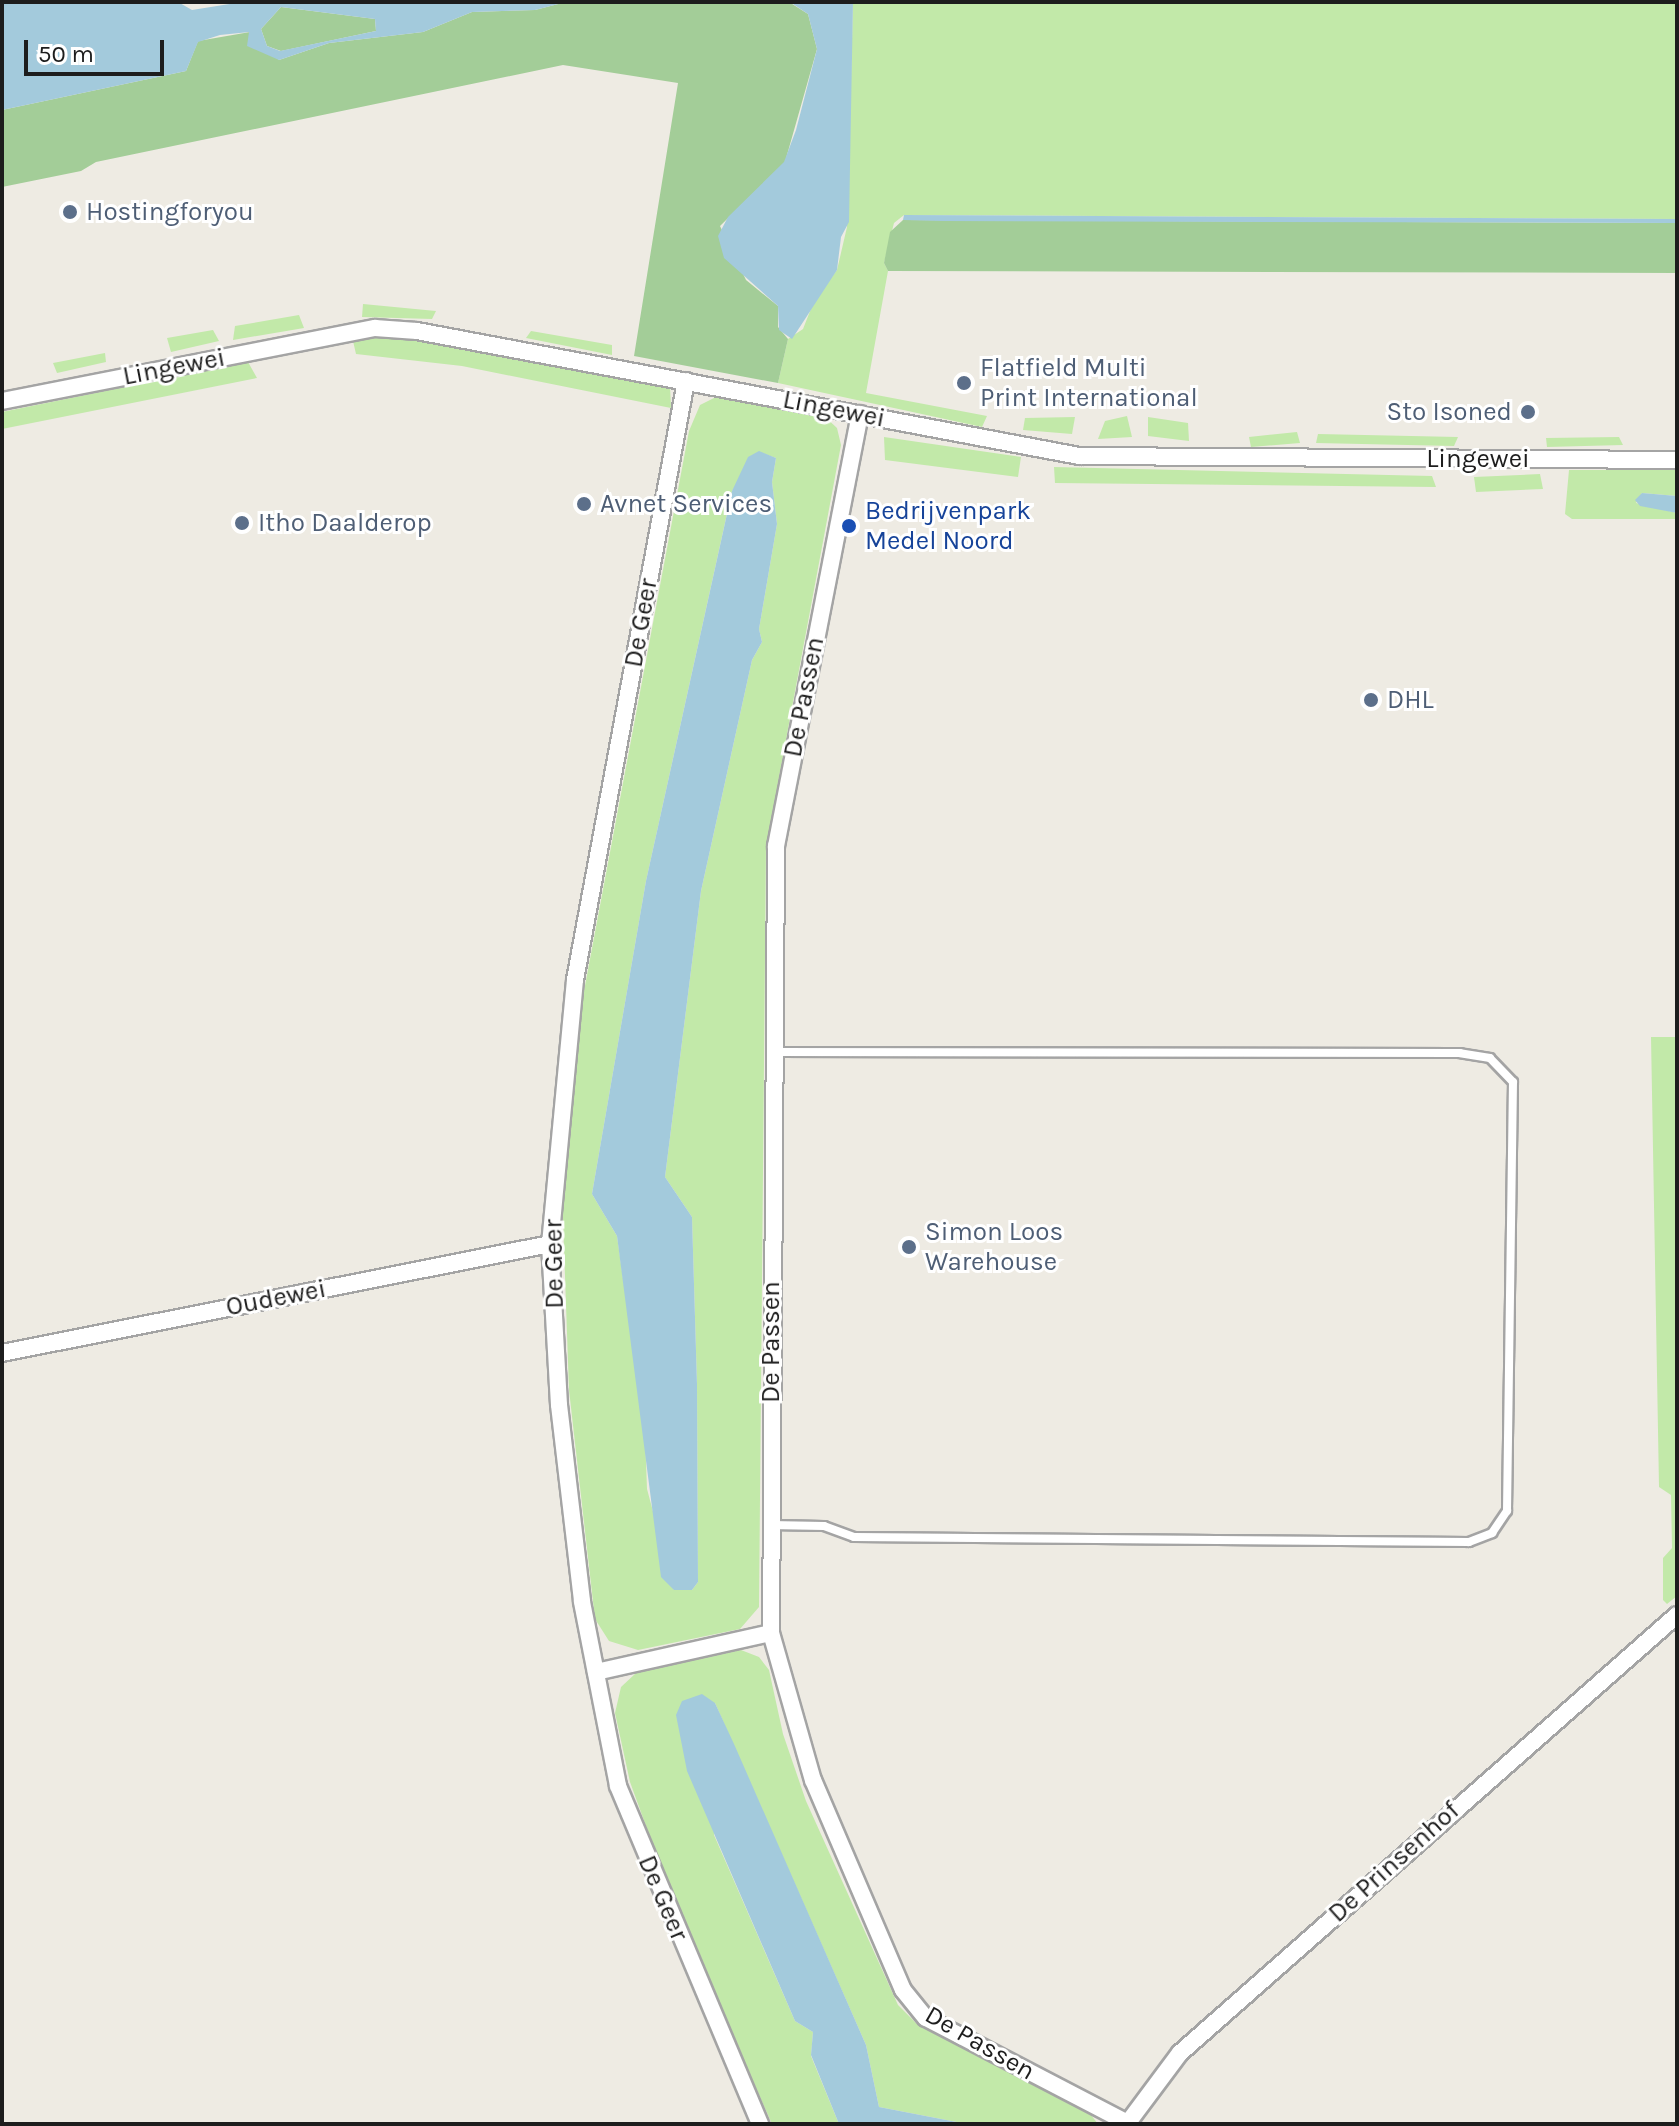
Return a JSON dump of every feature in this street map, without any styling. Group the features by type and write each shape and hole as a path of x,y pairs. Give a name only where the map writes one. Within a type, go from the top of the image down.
{"street":[{"name":"Lingewei","path":"2,401 375,328 686,381 1079,456 1677,460"},
{"name":"De Geer","path":"686,381 575,980 550,1244 559,1405 596,1672 618,1786 760,2124"},
{"name":"De Passen","path":"860,414 776,846 771,1633 813,1780 903,1990 926,2018 1127,2124"},
{"name":"Oudewei","path":"2,1353 550,1244"},
{"name":"De Prinsenhof","path":"1127,2124 1180,2053 1677,1615"},
{"path":"596,1672 771,1633"}],"lane":[{"path":"770,1525 824,1526 854,1537 1469,1542 1492,1533 1507,1511 1513,1082 1502,1065 1460,1053 773,1052"}],"green space":[{"path":"566,2 789,2 808,14 817,49 785,162 720,226 746,280 778,306 778,327 788,339 778,383 634,356 678,83 563,65 96,162 81,171 2,187 2,110 186,71 198,41 250,32 279,60 329,43 423,32 472,12 535,10"},
{"path":"853,2 1677,2 1677,219 904,215 894,223 884,263 888,271 866,393 987,416 982,427 778,383 788,339 803,329 814,301 837,270 847,227"},
{"path":"281,7 375,19 376,31 281,51 267,46 261,29"},
{"path":"903,220 1677,223 1677,273 888,271 884,263 890,232"},
{"path":"363,304 436,311 432,319 362,317"},
{"path":"299,315 304,328 233,340 235,326"},
{"path":"213,330 219,341 171,352 167,338"},
{"path":"531,331 612,345 612,355 526,338"},
{"path":"398,335 670,386 671,408 462,366 356,354 353,341"},
{"path":"105,353 106,362 57,373 53,363"},
{"path":"248,362 257,378 2,429 2,412"},
{"path":"718,396 822,414 837,428 841,445 766,847 759,1607 740,1629 638,1650 609,1641 595,1619 569,1390 562,1191 575,1039 689,431 700,405","holes":["759,452 776,458 772,482 777,524 759,629 762,642 752,660 701,891 665,1177 692,1217 697,1384 698,1582 692,1590 674,1590 647,1489 645,1434 617,1236 592,1194 646,881 732,491"]},
{"path":"1127,416 1132,437 1098,439 1105,421"},
{"path":"1075,417 1072,434 1023,430 1025,418"},
{"path":"1148,417 1188,423 1189,441 1148,436"},
{"path":"1297,432 1300,443 1251,447 1249,437"},
{"path":"1318,434 1458,437 1454,446 1316,443"},
{"path":"884,437 1021,457 1018,477 885,460"},
{"path":"1619,437 1623,445 1547,447 1546,438"},
{"path":"1054,467 1432,476 1436,487 1055,483"},
{"path":"1569,470 1677,470 1677,496 1642,493 1636,503 1677,513 1677,519 1572,519 1565,514"},
{"path":"1540,474 1543,489 1476,492 1474,477"},
{"path":"1651,1037 1677,1037 1677,1596 1667,1604 1663,1600 1663,1558 1672,1548 1671,1495 1659,1487"},
{"path":"741,1650 759,1657 769,1670 783,1734 806,1801 898,2005 918,2025 1091,2115 1098,2124 967,2124 879,2107 866,2045 715,1703 714,1835 795,2021 813,2032 811,2056 839,2124 772,2124 674,1903 630,1782 615,1713 621,1687 636,1673"}],"water":[{"path":"2,2 178,2 192,10 242,2 566,2 535,10 472,12 423,32 329,43 279,60 247,46 249,32 220,35 198,42 186,71 2,110","holes":["281,7 375,19 376,31 280,51 267,46 261,29"]},
{"path":"790,2 853,2 849,222 841,237 837,270 792,339 779,330 778,306 724,258 718,236 728,217 784,162 796,130 817,49 808,14"},
{"path":"904,215 1677,219 1677,223 943,221 903,220"},
{"path":"759,451 776,458 772,482 777,524 759,629 762,642 752,660 701,891 665,1177 692,1217 697,1384 698,1582 692,1590 674,1590 661,1577 617,1236 592,1194 646,881 732,491 748,457"},
{"path":"1642,493 1677,496 1677,513 1640,506 1635,500"},
{"path":"702,1694 715,1703 866,2045 879,2107 967,2124 839,2124 811,2055 813,2032 795,2021 687,1771 676,1715 682,1701"}],"place":[{"name":"Hostingforyou","path":"70,212"},
{"name":"Flatfield Multi Print International","path":"964,383"},
{"name":"Sto Isoned","path":"1528,412"},
{"name":"Avnet Services","path":"584,504"},
{"name":"Itho Daalderop","path":"242,523"},
{"name":"Bedrijvenpark Medel Noord","path":"849,526"},
{"name":"DHL","path":"1371,700"},
{"name":"Simon Loos Warehouse","path":"909,1247"}]}
